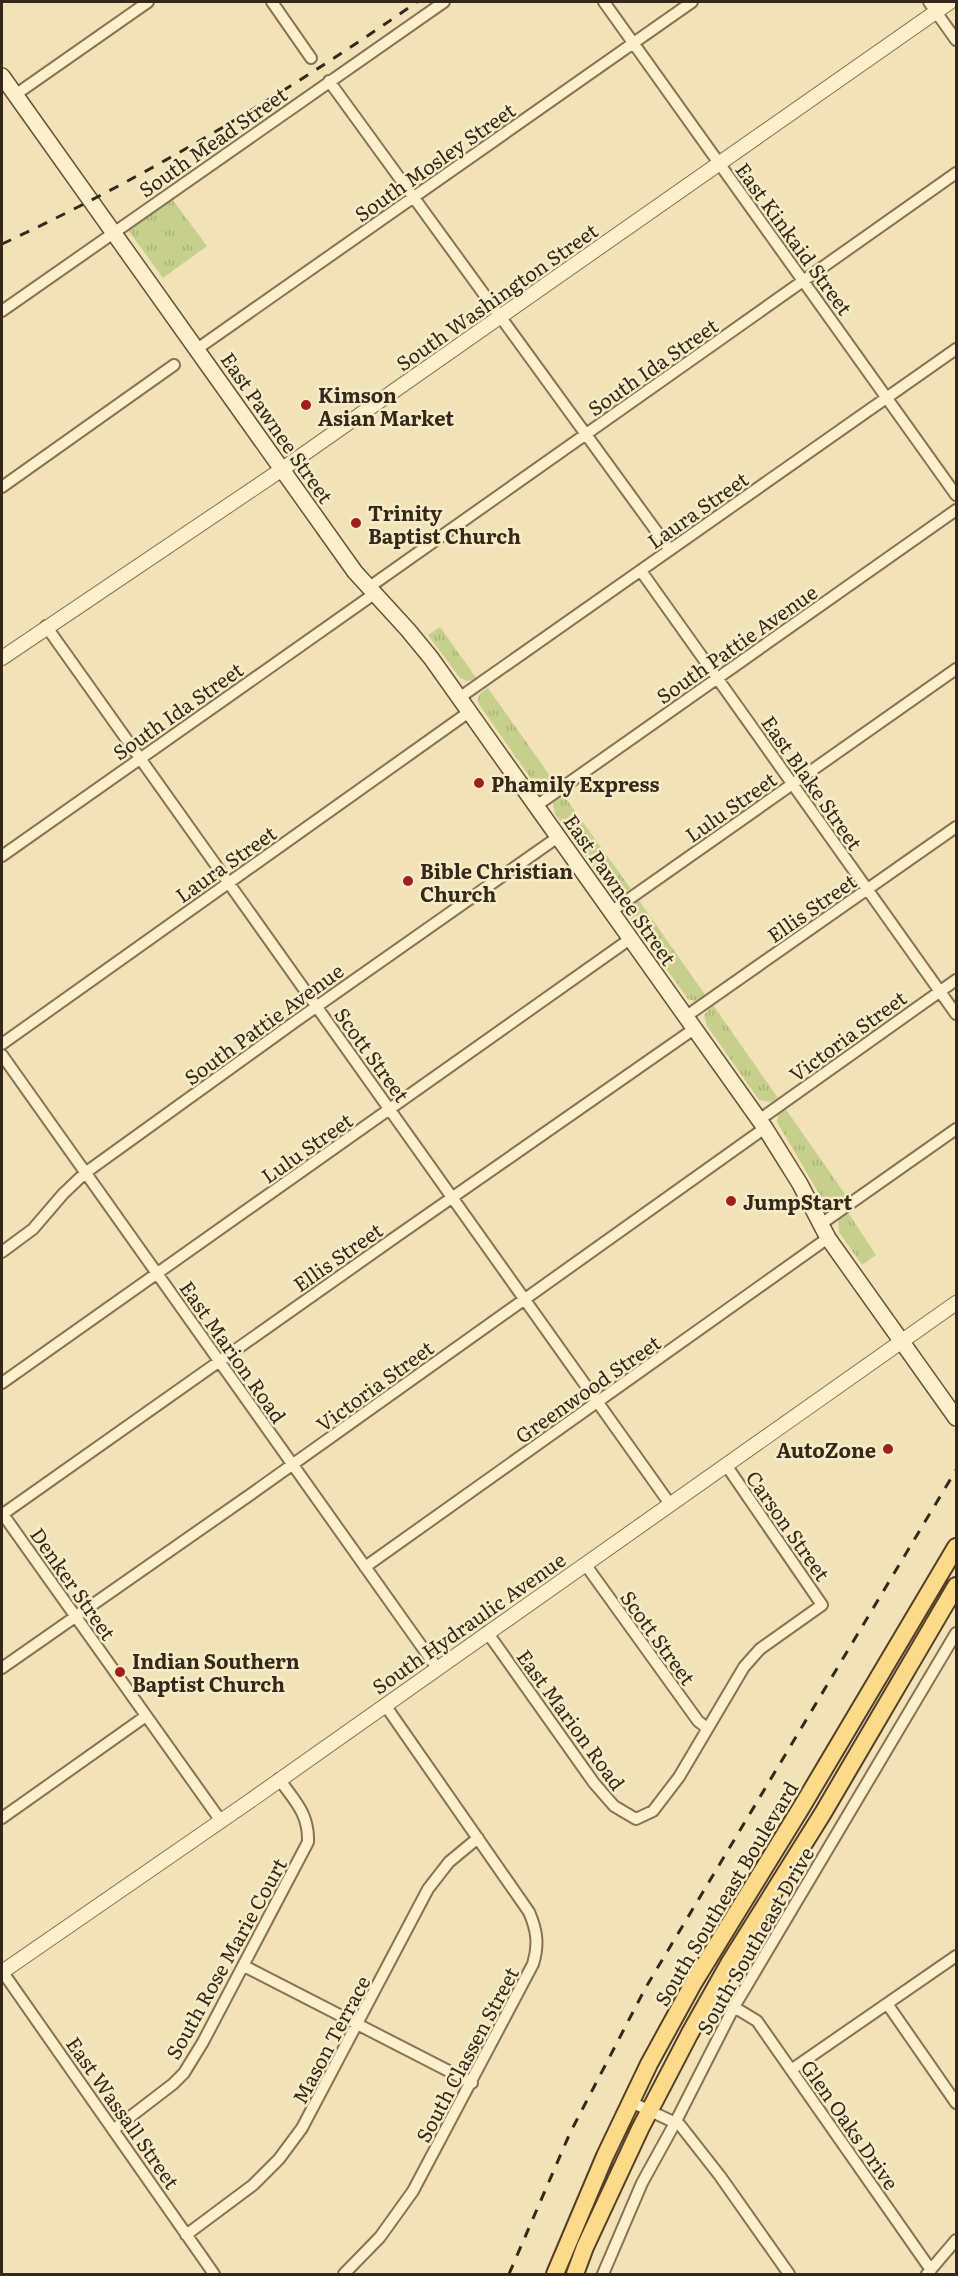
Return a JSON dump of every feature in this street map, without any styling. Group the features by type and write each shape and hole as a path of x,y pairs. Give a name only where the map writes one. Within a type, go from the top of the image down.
{"main road":[{"name":"East Pawnee Street","path":"2,76 281,470 371,591 408,630 612,911 762,1124 800,1184 825,1231 957,1418"},
{"name":"South Southeast Boulevard","path":"555,2274 605,2156 694,1982 957,1547"},
{"name":"South Southeast Boulevard","path":"575,2274 585,2247 650,2110 690,2033 730,1962 823,1812 957,1586"}],"street":[{"path":"15,95 148,2"},
{"path":"272,2 311,58"},
{"name":"South Mead Street","path":"2,311 444,2"},
{"name":"East Kinkaid Street","path":"604,2 957,495"},
{"name":"South Mosley Street","path":"197,349 692,2"},
{"name":"South Washington Street","path":"2,658 46,626 281,470 501,316 719,163 932,6 950,2"},
{"path":"932,6 957,40"},
{"path":"329,81 670,550"},
{"name":"South Ida Street","path":"2,856 587,434 957,173"},
{"name":"Laura Street","path":"459,699 957,349"},
{"path":"2,487 174,365"},
{"name":"South Pattie Avenue","path":"536,806 957,510"},
{"name":"East Blake Street","path":"641,571 957,1014"},
{"name":"Scott Street","path":"46,626 670,1504"},
{"name":"Lulu Street","path":"612,911 957,669"},
{"name":"Laura Street","path":"2,1044 469,712"},
{"name":"Ellis Street","path":"2,1514 453,1197 868,889 957,826"},
{"name":"South Pattie Avenue","path":"2,1252 33,1229 63,1194 85,1173 558,837"},
{"name":"Lulu Street","path":"2,1383 630,939"},
{"name":"Victoria Street","path":"2,1668 293,1465 525,1299 957,980"},
{"name":"East Marion Road","path":"2,1055 437,1668"},
{"name":"Greenwood Street","path":"366,1567 598,1402 957,1128"},
{"name":"South Hydraulic Avenue","path":"2,1971 221,1821 957,1303"},
{"name":"Carson Street","path":"707,1728 744,1666 760,1649 822,1605 726,1465"},
{"name":"Denker Street","path":"2,1514 221,1821"},
{"name":"Scott Street","path":"585,1564 698,1721 707,1728"},
{"name":"East Marion Road","path":"487,1632 594,1783 614,1806 636,1819 653,1811 679,1777 707,1728"},
{"name":"South Southeast Drive","path":"606,2273 642,2183 734,2007 957,1633"},
{"name":"South Classen Street","path":"344,2274 380,2237 413,2191 533,1964 537,1945 537,1935 529,1912 386,1705"},
{"path":"2,1818 146,1716"},
{"name":"South Rose Marie Court","path":"113,2130 163,2093 184,2073 244,1966 308,1842 309,1831 304,1814 279,1779"},
{"name":"Mason Terrace","path":"186,2235 253,2185 279,2159 311,2114 438,1873 478,1838"},
{"path":"791,2070 957,1956"},
{"path":"244,1966 472,2083"},
{"name":"East Wassall Street","path":"2,1971 214,2274"},
{"path":"888,2005 957,2103"},
{"name":"Glen Oaks Drive","path":"734,2007 757,2021 929,2272"},
{"path":"631,2102 680,2125 720,2176 789,2274"},
{"path":"929,2272 957,2240"}],"green space":[{"path":"172,199 207,246 163,278 128,230"},
{"path":"440,627 477,679 467,681 460,678 428,635"},
{"path":"488,688 555,783 547,788 536,786 480,706 479,696"},
{"path":"562,793 631,889 617,894 611,892 555,814 553,803"},
{"path":"638,899 706,996 694,1001 688,999 632,921 630,909"},
{"path":"713,1005 778,1098 771,1102 759,1100 707,1026 704,1015"},
{"path":"785,1108 847,1197 833,1205 821,1197 777,1122 779,1113"},
{"path":"847,1211 876,1255 862,1265 839,1232 838,1221"}],"railway":[{"path":"2,244 110,190 215,132 317,69 417,2"},
{"path":"509,2274 570,2133 646,1987 956,1470"}],"place":[{"name":"Kimson Asian Market","path":"306,405"},
{"name":"Trinity Baptist Church","path":"356,523"},
{"name":"Phamily Express","path":"479,783"},
{"name":"Bible Christian Church","path":"408,881"},
{"name":"JumpStart","path":"731,1201"},
{"name":"AutoZone","path":"888,1449"},
{"name":"Indian Southern Baptist Church","path":"120,1672"}]}
